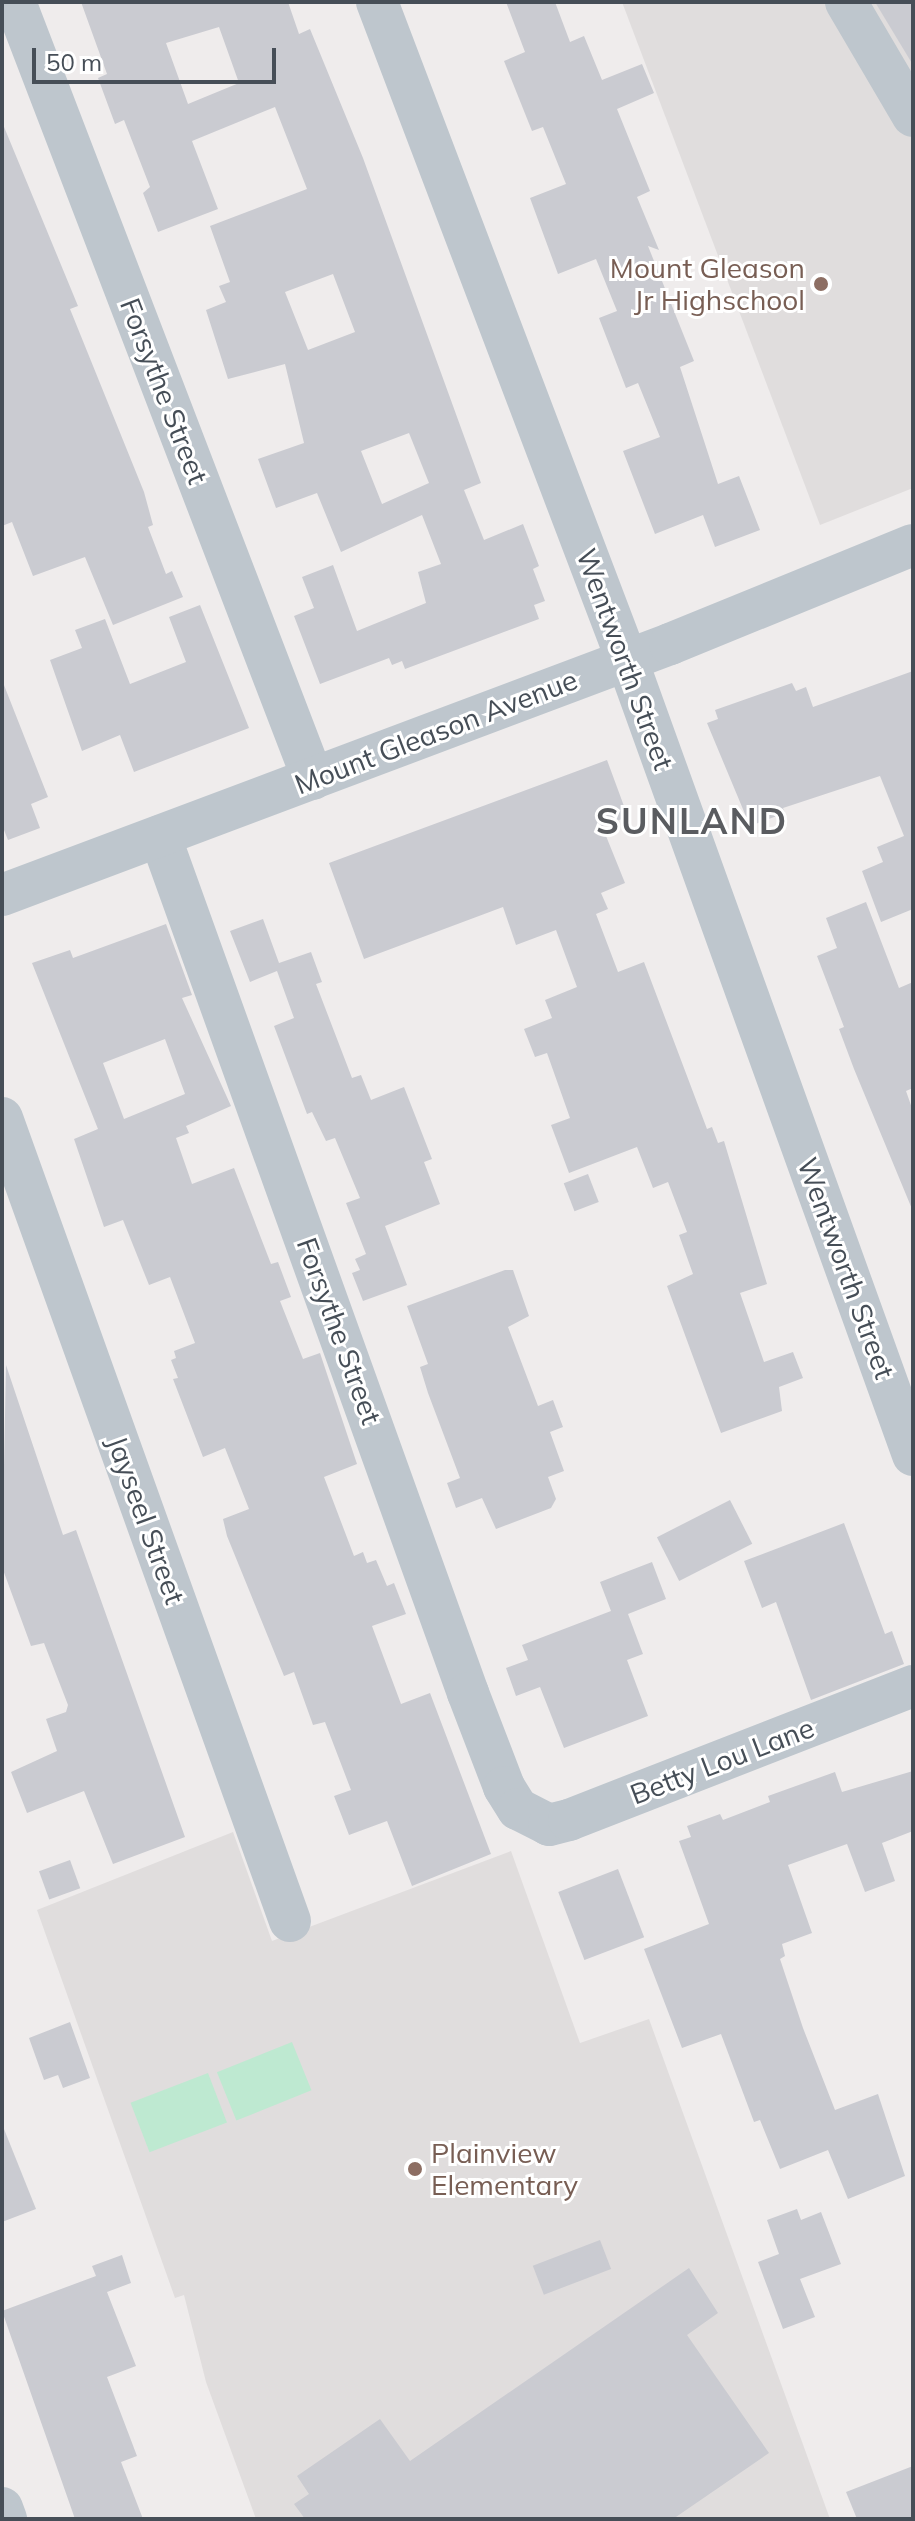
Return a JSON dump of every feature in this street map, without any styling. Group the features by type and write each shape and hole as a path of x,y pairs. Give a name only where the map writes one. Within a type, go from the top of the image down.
{"street":[{"name":"Forsythe Street","path":"15,2 313,779"},
{"name":"Wentworth Street","path":"377,2 627,660 913,1455"},
{"path":"846,2 913,116"},
{"name":"Mount Gleason Avenue","path":"2,895 627,660 913,545"},
{"name":"Forsythe Street","path":"160,836 504,1787 530,1819"},
{"name":"Jayseel Street","path":"2,1118 290,1921"},
{"name":"Betty Lou Lane","path":"530,1819 549,1825 569,1820 913,1686"},
{"path":"2,2508 6,2519"}],"shaded area":[{"name":"Mount Gleason Jr Highschool","path":"622,2 913,2 913,488 820,525"},
{"name":"Plainview Elementary","path":"233,1832 272,1941 511,1851 580,2043 649,2019 830,2519 256,2519 206,2382 184,2295 175,2298 37,1910"}],"green space":[{"path":"292,2042 311,2090 236,2121 217,2072"},
{"path":"208,2073 227,2122 150,2152 131,2103"}],"building":[{"path":"81,2 288,2 299,34 310,29 363,158 481,483 464,490 484,540 523,524 539,566 533,569 545,601 534,605 539,619 405,669 402,661 392,665 389,658 320,684 294,616 314,608 302,577 333,565 357,631 426,603 418,572 441,564 422,515 341,552 317,493 276,508 258,459 304,443 285,364 228,379 206,310 226,302 219,286 230,282 210,226 307,189 275,107 192,141 218,209 158,232 143,193 150,187 124,120 115,124 98,78 107,74","holes":["219,27 239,83 188,104 166,43","333,274 355,332 308,350 285,292","409,433 429,483 382,504 361,451"]},
{"path":"506,2 555,2 570,42 584,36 602,80 642,64 654,93 617,109 650,191 637,197 659,250 648,246 694,361 680,367 718,484 739,476 760,530 715,547 703,515 655,534 623,451 660,437 638,383 626,388 599,318 617,311 596,259 558,274 530,198 566,184 543,127 532,131 504,61 525,52"},
{"path":"875,2 913,2 913,65"},
{"path":"2,122 78,306 70,309 144,492 153,525 148,527 166,574 172,571 183,597 113,625 85,557 33,576 12,522 2,526"},
{"path":"200,605 249,728 134,772 120,735 82,751 50,660 82,648 75,630 105,619 130,684 186,662 169,617"},
{"path":"913,671 913,909 881,922 862,871 883,862 877,847 904,836 880,776 783,808 785,813 750,826 707,723 718,719 715,710 792,683 796,691 806,687 813,707"},
{"path":"2,680 48,797 31,804 40,828 8,840 2,825"},
{"path":"607,760 628,817 602,826 625,883 601,893 608,909 596,914 618,972 644,962 707,1129 712,1127 718,1143 724,1141 767,1284 740,1293 764,1362 793,1352 803,1378 779,1387 782,1411 721,1433 667,1286 693,1274 679,1235 687,1232 668,1182 653,1188 637,1147 569,1173 551,1125 570,1118 547,1053 535,1057 524,1029 552,1018 545,1000 577,987 556,930 516,945 503,907 364,959 329,863"},
{"path":"866,902 899,988 913,982 913,1088 906,1091 913,1111 912,1209 854,1069 839,1029 844,1027 817,956 837,948 826,918"},
{"path":"263,919 279,963 311,952 322,982 316,984 352,1078 361,1075 371,1100 404,1087 432,1159 424,1162 440,1204 385,1226 407,1285 363,1301 352,1273 360,1270 355,1259 366,1254 346,1203 360,1198 335,1138 326,1141 312,1112 307,1114 274,1026 294,1018 277,971 250,982 230,931"},
{"path":"166,924 192,995 182,998 231,1106 186,1126 189,1133 176,1138 192,1184 234,1168 271,1264 278,1262 291,1297 280,1301 303,1359 320,1353 357,1464 324,1477 354,1556 363,1552 367,1563 376,1560 387,1586 394,1583 406,1614 372,1626 401,1704 430,1693 491,1854 412,1886 387,1821 349,1835 334,1796 351,1790 325,1722 313,1725 294,1672 284,1676 227,1536 223,1519 249,1509 225,1448 203,1457 173,1379 178,1378 171,1360 176,1358 174,1351 195,1343 170,1277 149,1285 123,1220 104,1227 74,1139 98,1129 32,963 70,950 73,958","holes":["165,1039 185,1094 124,1119 103,1063"]},
{"path":"588,1174 599,1202 574,1211 564,1183"},
{"path":"505,1270 513,1270 529,1316 508,1327 538,1406 553,1400 563,1427 550,1432 564,1471 548,1477 556,1499 551,1508 496,1529 482,1498 456,1508 447,1483 460,1478 428,1393 420,1367 428,1364 407,1306"},
{"path":"6,1365 63,1535 76,1530 185,1837 113,1864 84,1791 27,1813 11,1772 57,1751 46,1719 66,1712 68,1705 44,1643 31,1646 2,1567"},
{"path":"730,1500 752,1544 679,1581 657,1537"},
{"path":"844,1523 885,1634 892,1631 904,1664 811,1700 776,1602 762,1608 744,1561"},
{"path":"652,1562 666,1599 628,1614 643,1654 627,1660 648,1716 564,1748 540,1687 516,1696 506,1668 528,1660 522,1645 611,1611 600,1582"},
{"path":"913,1771 913,1831 882,1843 895,1881 865,1892 847,1844 788,1865 812,1933 782,1944 785,1956 780,1959 803,2028 835,2110 878,2094 905,2176 848,2199 828,2150 780,2169 760,2120 754,2122 721,2034 682,2048 644,1949 709,1924 679,1841 691,1837 687,1826 720,1814 723,1820 770,1802 768,1796 835,1772 842,1792"},
{"path":"70,1860 80,1888 49,1899 39,1871"},
{"path":"618,1869 644,1937 584,1960 558,1892"},
{"path":"70,2022 90,2078 63,2088 58,2075 44,2080 29,2038"},
{"path":"2,2124 36,2209 2,2222"},
{"path":"797,2209 801,2220 821,2212 841,2264 800,2279 815,2317 783,2329 758,2262 779,2254 767,2220"},
{"path":"600,2240 611,2269 544,2295 533,2266"},
{"path":"122,2255 131,2283 107,2292 136,2366 107,2377 137,2456 121,2462 143,2519 75,2519 2,2311 96,2276 92,2266"},
{"path":"689,2268 718,2313 687,2335 769,2453 673,2519 305,2519 294,2504 309,2494 297,2476 380,2419 410,2461"},
{"path":"913,2466 913,2519 857,2519 846,2492"}],"place":[{"name":"Mount Gleason Jr Highschool","path":"821,284"},
{"name":"Plainview Elementary","path":"415,2169"}],"district":[{"name":"SUNLAND","path":"692,821"}]}
